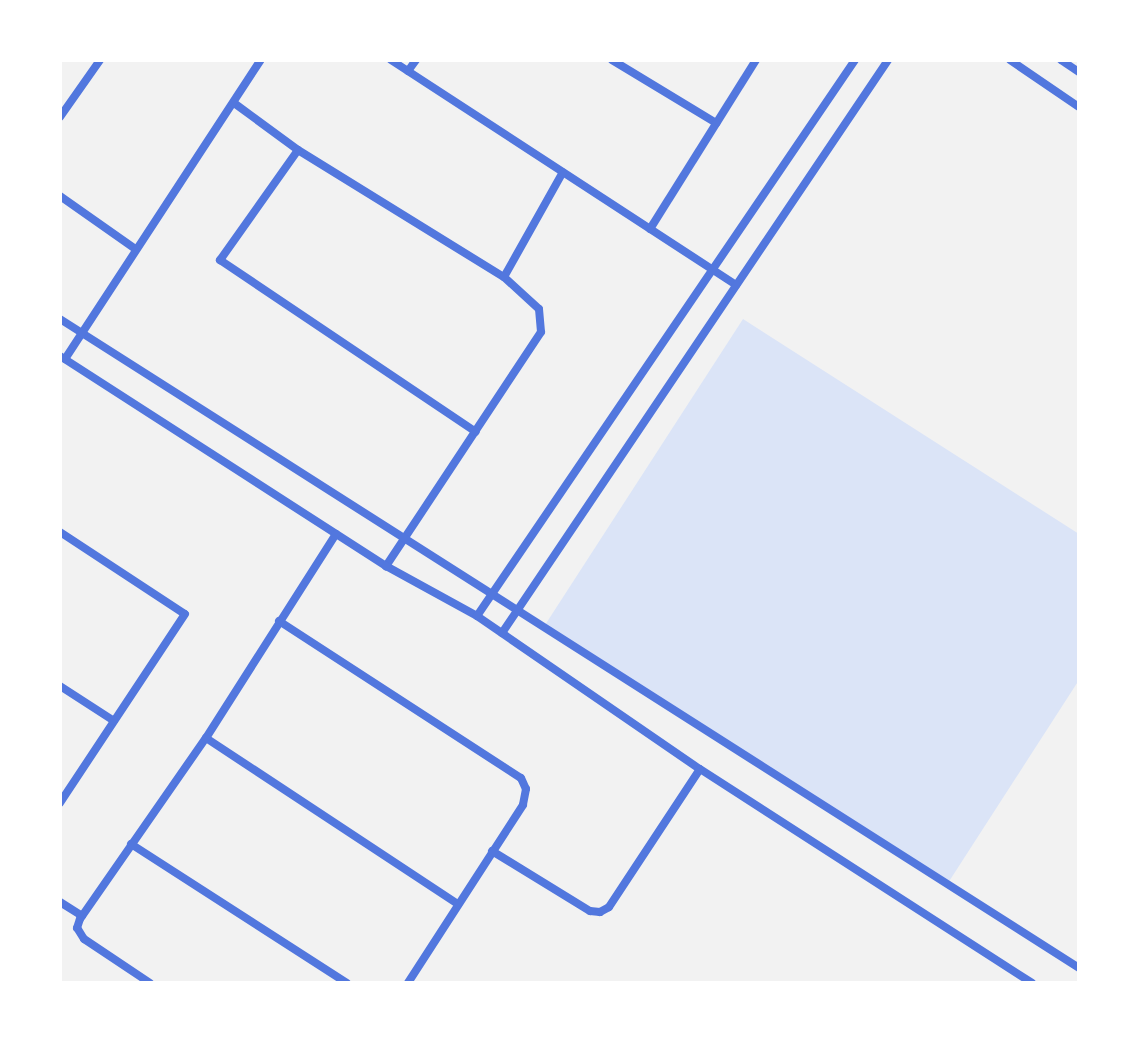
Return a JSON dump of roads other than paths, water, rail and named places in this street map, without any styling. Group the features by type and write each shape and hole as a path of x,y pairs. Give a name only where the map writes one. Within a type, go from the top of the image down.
{"street":[{"path":"60,117 100,60"},
{"path":"261,60 134,248 81,334 62,358 386,566 477,616 700,769 1032,983"},
{"path":"391,60 736,285"},
{"path":"408,71 416,60"},
{"path":"612,60 716,123"},
{"path":"650,229 756,60"},
{"path":"477,616 855,60"},
{"path":"502,633 888,60"},
{"path":"1010,60 1079,107"},
{"path":"1061,60 1079,72"},
{"path":"234,103 298,150 504,277 539,309 541,332 386,566"},
{"path":"298,150 220,260 476,432"},
{"path":"504,277 563,172"},
{"path":"60,196 134,248"},
{"path":"60,319 519,608 754,765 1079,968"},
{"path":"60,532 185,614 60,803"},
{"path":"150,983 84,939 77,928 82,916 206,738 336,534"},
{"path":"279,621 521,778 526,789 523,805 408,983"},
{"path":"60,686 114,721"},
{"path":"206,738 458,904"},
{"path":"492,851 590,911 600,912 609,907 700,769"},
{"path":"131,844 347,983"},
{"path":"60,902 82,916"}]}
